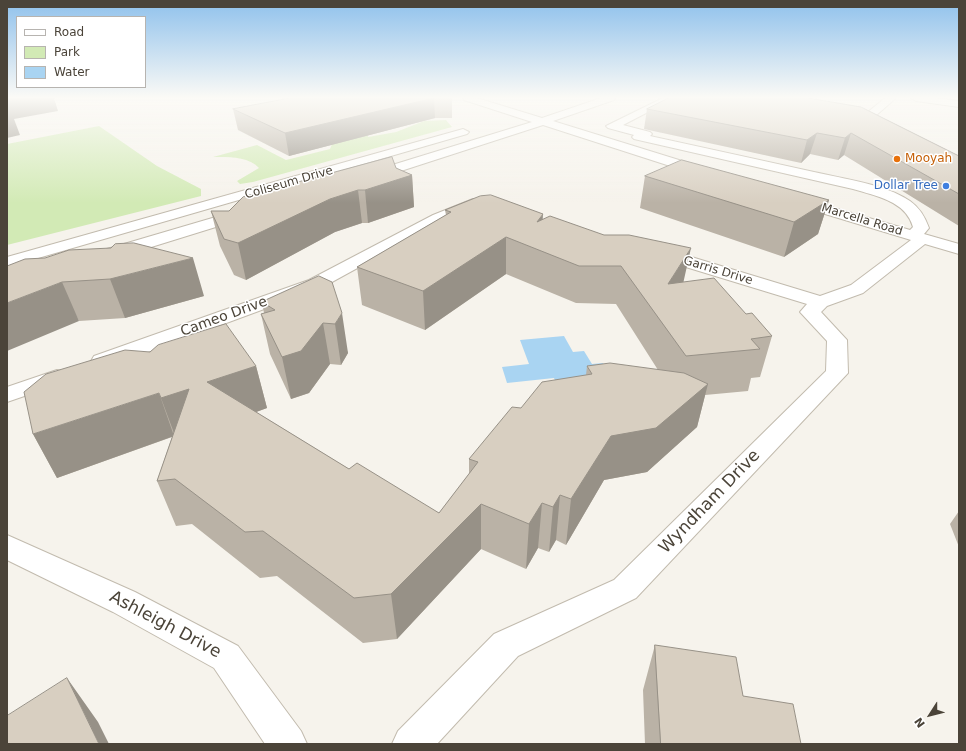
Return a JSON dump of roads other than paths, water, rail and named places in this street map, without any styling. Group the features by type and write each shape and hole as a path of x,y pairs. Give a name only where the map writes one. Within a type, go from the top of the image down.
{"street":[{"name":"Coliseum Drive","path":"7,262 461,133"},
{"name":"Coliseum Drive","path":"352,182 509,133"},
{"path":"578,133 717,177"},
{"path":"615,145 646,134 642,133"},
{"path":"640,137 857,186 887,196 912,209 920,218 921,228 918,237 857,289 820,302"},
{"name":"Marcella Road","path":"785,197 959,249"},
{"name":"Cameo Drive","path":"7,395 315,284 438,218 482,202"},
{"name":"Coliseum Drive","path":"101,257 258,210"},
{"name":"Garris Drive","path":"642,248 820,302"},
{"name":"Wyndham Drive","path":"411,744 506,646 625,590 837,373 836,340 810,312 820,302"},
{"name":"Ashleigh Drive","path":"7,547 124,602 226,657 288,744"}],"water":[{"path":"564,336 573,352 584,351 592,364 603,363 612,379 557,385 554,378 507,383 502,367 529,364 520,340"}],"place":[{"name":"Mooyah","path":"897,159"},
{"name":"Dollar Tree","path":"946,186"}]}
